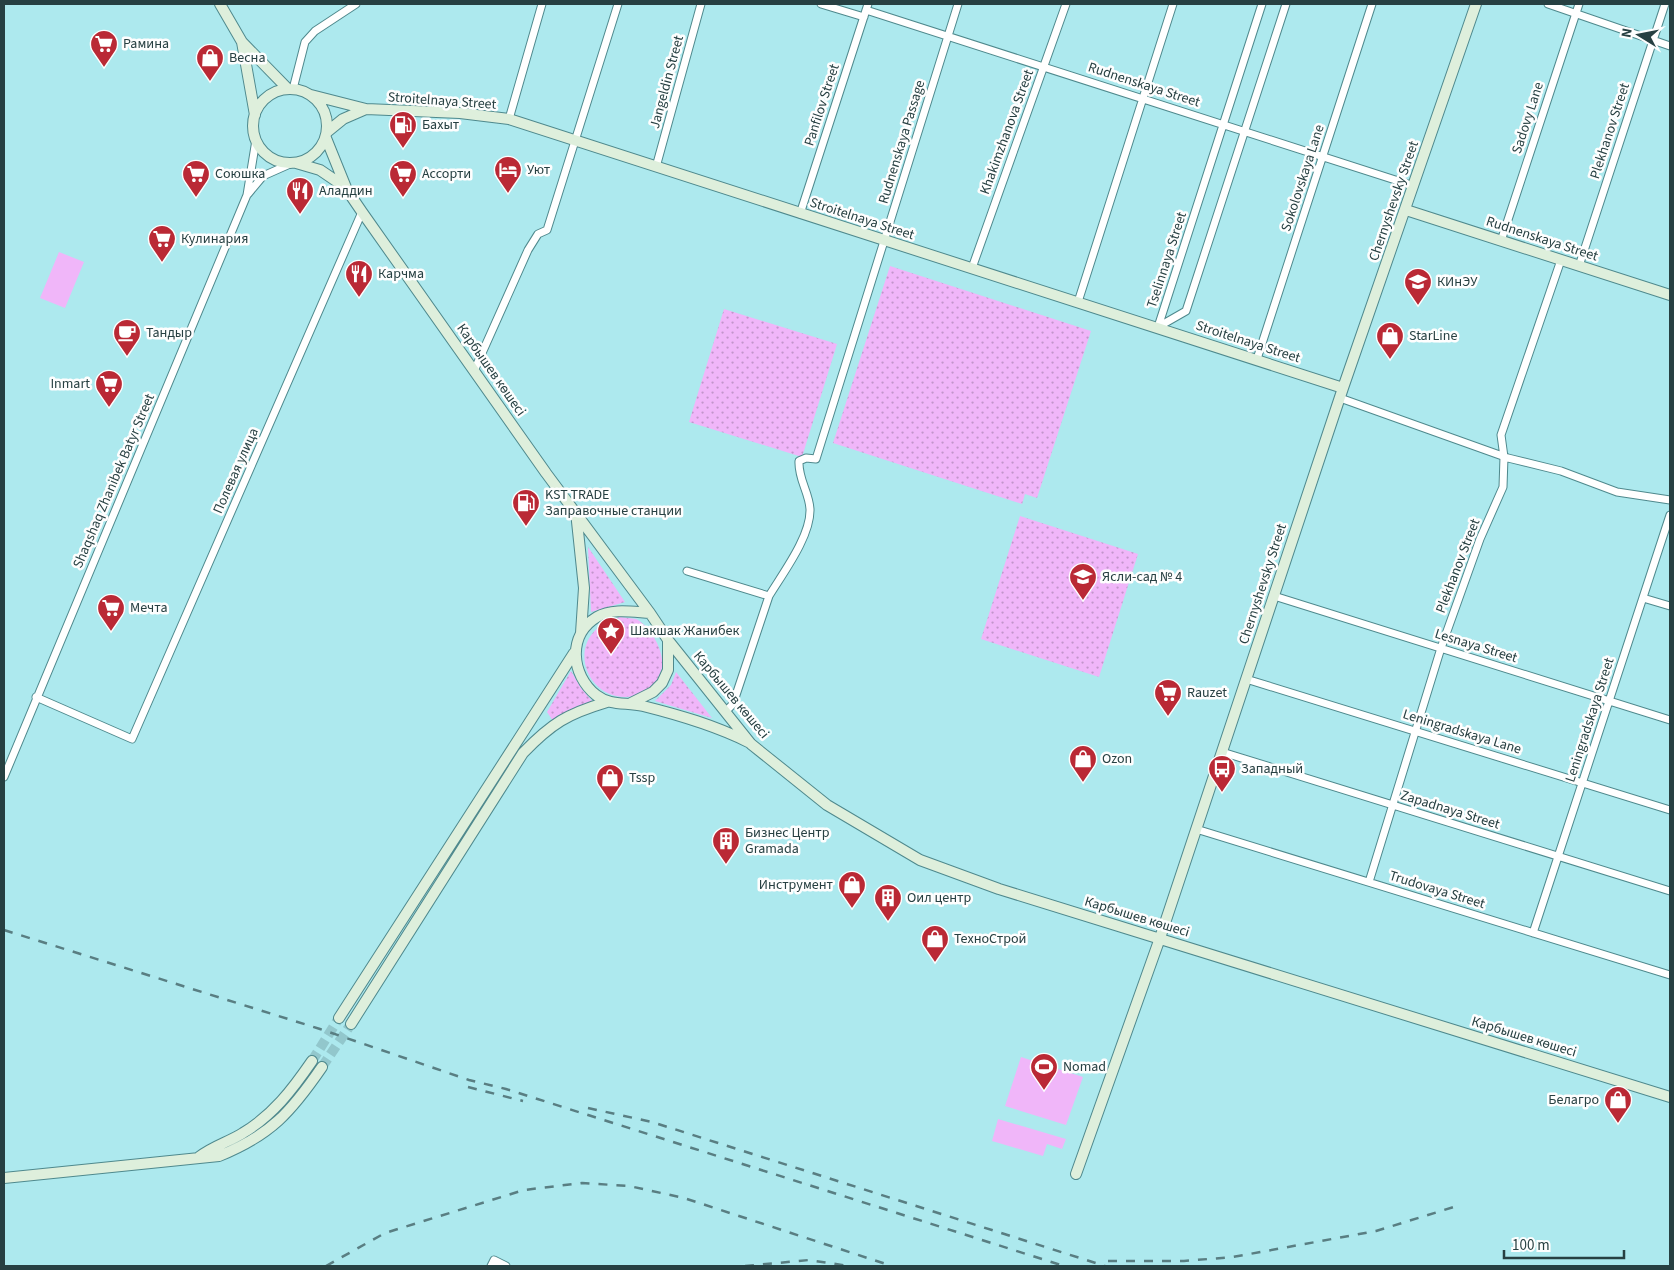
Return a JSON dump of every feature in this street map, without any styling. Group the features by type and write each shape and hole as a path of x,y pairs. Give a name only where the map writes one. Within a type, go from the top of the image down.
{"main road":[{"path":"220,4 242,42 291,89 366,110"},
{"name":"Chernyshevsky Street","path":"1076,1174 1160,938 1342,393 1476,4"},
{"path":"242,42 255,116 253,128 256,140 269,157 320,170 332,176 347,190"},
{"path":"255,116 267,97 291,89"},
{"path":"311,95 325,111 327,135 347,190"},
{"path":"293,163 314,155 327,135 344,119 366,110"},
{"name":"Stroitelnaya Street","path":"366,110 460,113 509,119 800,214 1257,359 1342,393"},
{"name":"Карбышев көшесі","path":"347,190 474,371 650,613"},
{"name":"Rudnenskaya Street","path":"1406,210 1670,295"},
{"path":"339,1018 574,653 581,632 584,588 576,511"},
{"path":"581,632 598,616 611,612 650,613 668,640 668,670 662,683 653,692 631,703"},
{"name":"Карбышев көшесі","path":"668,640 752,744 827,805 920,860 1000,890 1670,1097"},
{"path":"574,653 585,684 608,702"},
{"path":"351,1024 523,753 547,728 575,712 608,702 631,703 711,725 752,744"},
{"path":"198,1157 215,1145 241,1134 264,1119 289,1095 312,1061"},
{"path":"4,1178 219,1156 247,1144 272,1128 298,1102 322,1067"}],"street":[{"path":"291,89 305,42 315,31 356,4"},
{"path":"509,119 542,4"},
{"path":"474,371 493,333 528,250 538,234 547,230 618,4"},
{"name":"Jangeldin Street","path":"656,167 701,4"},
{"name":"Rudnenskaya Street","path":"821,4 866,10 1414,186"},
{"name":"Rudnenskaya Passage","path":"769,596 807,528 810,511 798,474 798,461 806,458 816,459 859,316 885,241 958,4"},
{"name":"Khakimzhanova Street","path":"972,268 1066,4"},
{"path":"1078,302 1173,4"},
{"name":"Tselinnaya Street","path":"1158,328 1262,4"},
{"name":"Tselinnaya Street","path":"1158,328 1186,312 1286,4"},
{"name":"Sokolovskaya Lane","path":"1257,359 1372,4"},
{"path":"1548,4 1670,46"},
{"name":"Sadovy Lane","path":"1501,241 1579,4"},
{"name":"Plekhanov Street","path":"1579,266 1665,4"},
{"name":"Panfilov Street","path":"800,214 866,10"},
{"name":"Shaqshaq Zhanibek Batyr Street","path":"4,776 247,195 256,140"},
{"name":"Shaqshaq Zhanibek Batyr Street","path":"247,195 263,176 293,163"},
{"name":"Полевая улица","path":"36,697 132,738 362,212"},
{"name":"Plekhanov Street","path":"1369,882 1441,648 1480,539 1504,487 1504,457 1501,435 1561,260"},
{"name":"Stroitelnaya Street","path":"1342,393 1504,457 1561,472 1617,492 1670,500"},
{"name":"Leningradskaya Street","path":"1533,933 1643,598 1667,534 1670,515"},
{"path":"687,572 769,596 733,704 725,712"},
{"name":"Lesnaya Street","path":"1274,596 1670,720"},
{"path":"1643,598 1670,606"},
{"name":"Leningradskaya Lane","path":"1246,679 1670,810"},
{"name":"Zapadnaya Street","path":"1222,752 1670,891"},
{"name":"Trudovaya Street","path":"1196,829 1670,975"},
{"path":"491,1266 494,1260 506,1266"}],"shaded area":[{"path":"59,252 84,262 65,308 40,298"},
{"path":"890,266 1091,331 1037,498 1025,494 1022,504 833,443"},
{"path":"724,309 837,344 802,457 689,422"},
{"path":"1020,516 1138,554 1099,677 981,639"},
{"path":"588,547 625,602 591,612"},
{"path":"620,617 636,619 642,623 652,634 662,657 661,671 657,680 651,687 639,695 617,696 603,690 592,680 586,666 585,652 590,638 601,625"},
{"path":"571,671 581,688 592,701 553,721 547,712"},
{"path":"676,672 712,718 655,701 671,685"},
{"name":"Nomad","path":"1021,1057 1083,1077 1066,1125 1005,1106"},
{"path":"998,1119 1066,1139 1062,1149 1047,1144 1043,1156 992,1141"}],"tunnel":[{"path":"312,1061 339,1018"},
{"path":"322,1067 351,1024"}],"railway":[{"path":"4,930 320,1029 469,1080 506,1089 1064,1266"},
{"path":"468,1087 523,1101"},
{"path":"588,1108 652,1122 1105,1266"},
{"path":"326,1266 385,1233 524,1190 582,1183 629,1186 684,1198 892,1266"},
{"path":"1108,1261 1184,1261 1233,1257 1376,1231 1457,1206"},
{"path":"745,1266 809,1260 849,1266"}],"place":[{"name":"Рамина","path":"104,68"},
{"name":"Весна","path":"210,82"},
{"name":"Бахыт","path":"403,149"},
{"name":"Уют","path":"508,194"},
{"name":"Союшка","path":"196,198"},
{"name":"Ассорти","path":"403,198"},
{"name":"Аладдин","path":"300,215"},
{"name":"Кулинария","path":"162,263"},
{"name":"Карчма","path":"359,298"},
{"name":"КИнЭУ","path":"1418,306"},
{"name":"Тандыр","path":"127,357"},
{"name":"StarLine","path":"1390,360"},
{"name":"Inmart","path":"109,408"},
{"name":"KST TRADE Заправочные станции","path":"526,527"},
{"name":"Ясли-сад № 4","path":"1083,601"},
{"name":"Мечта","path":"111,632"},
{"name":"Шакшак Жанибек","path":"611,655"},
{"name":"Rauzet","path":"1168,717"},
{"name":"Ozon","path":"1083,783"},
{"name":"Западный","path":"1222,793"},
{"name":"Tssp","path":"610,802"},
{"name":"Бизнес Центр Gramada","path":"726,865"},
{"name":"Инструмент","path":"852,909"},
{"name":"Оил центр","path":"888,922"},
{"name":"ТехноСтрой","path":"935,963"},
{"name":"Nomad","path":"1044,1091"},
{"name":"Белагро","path":"1618,1124"}]}
